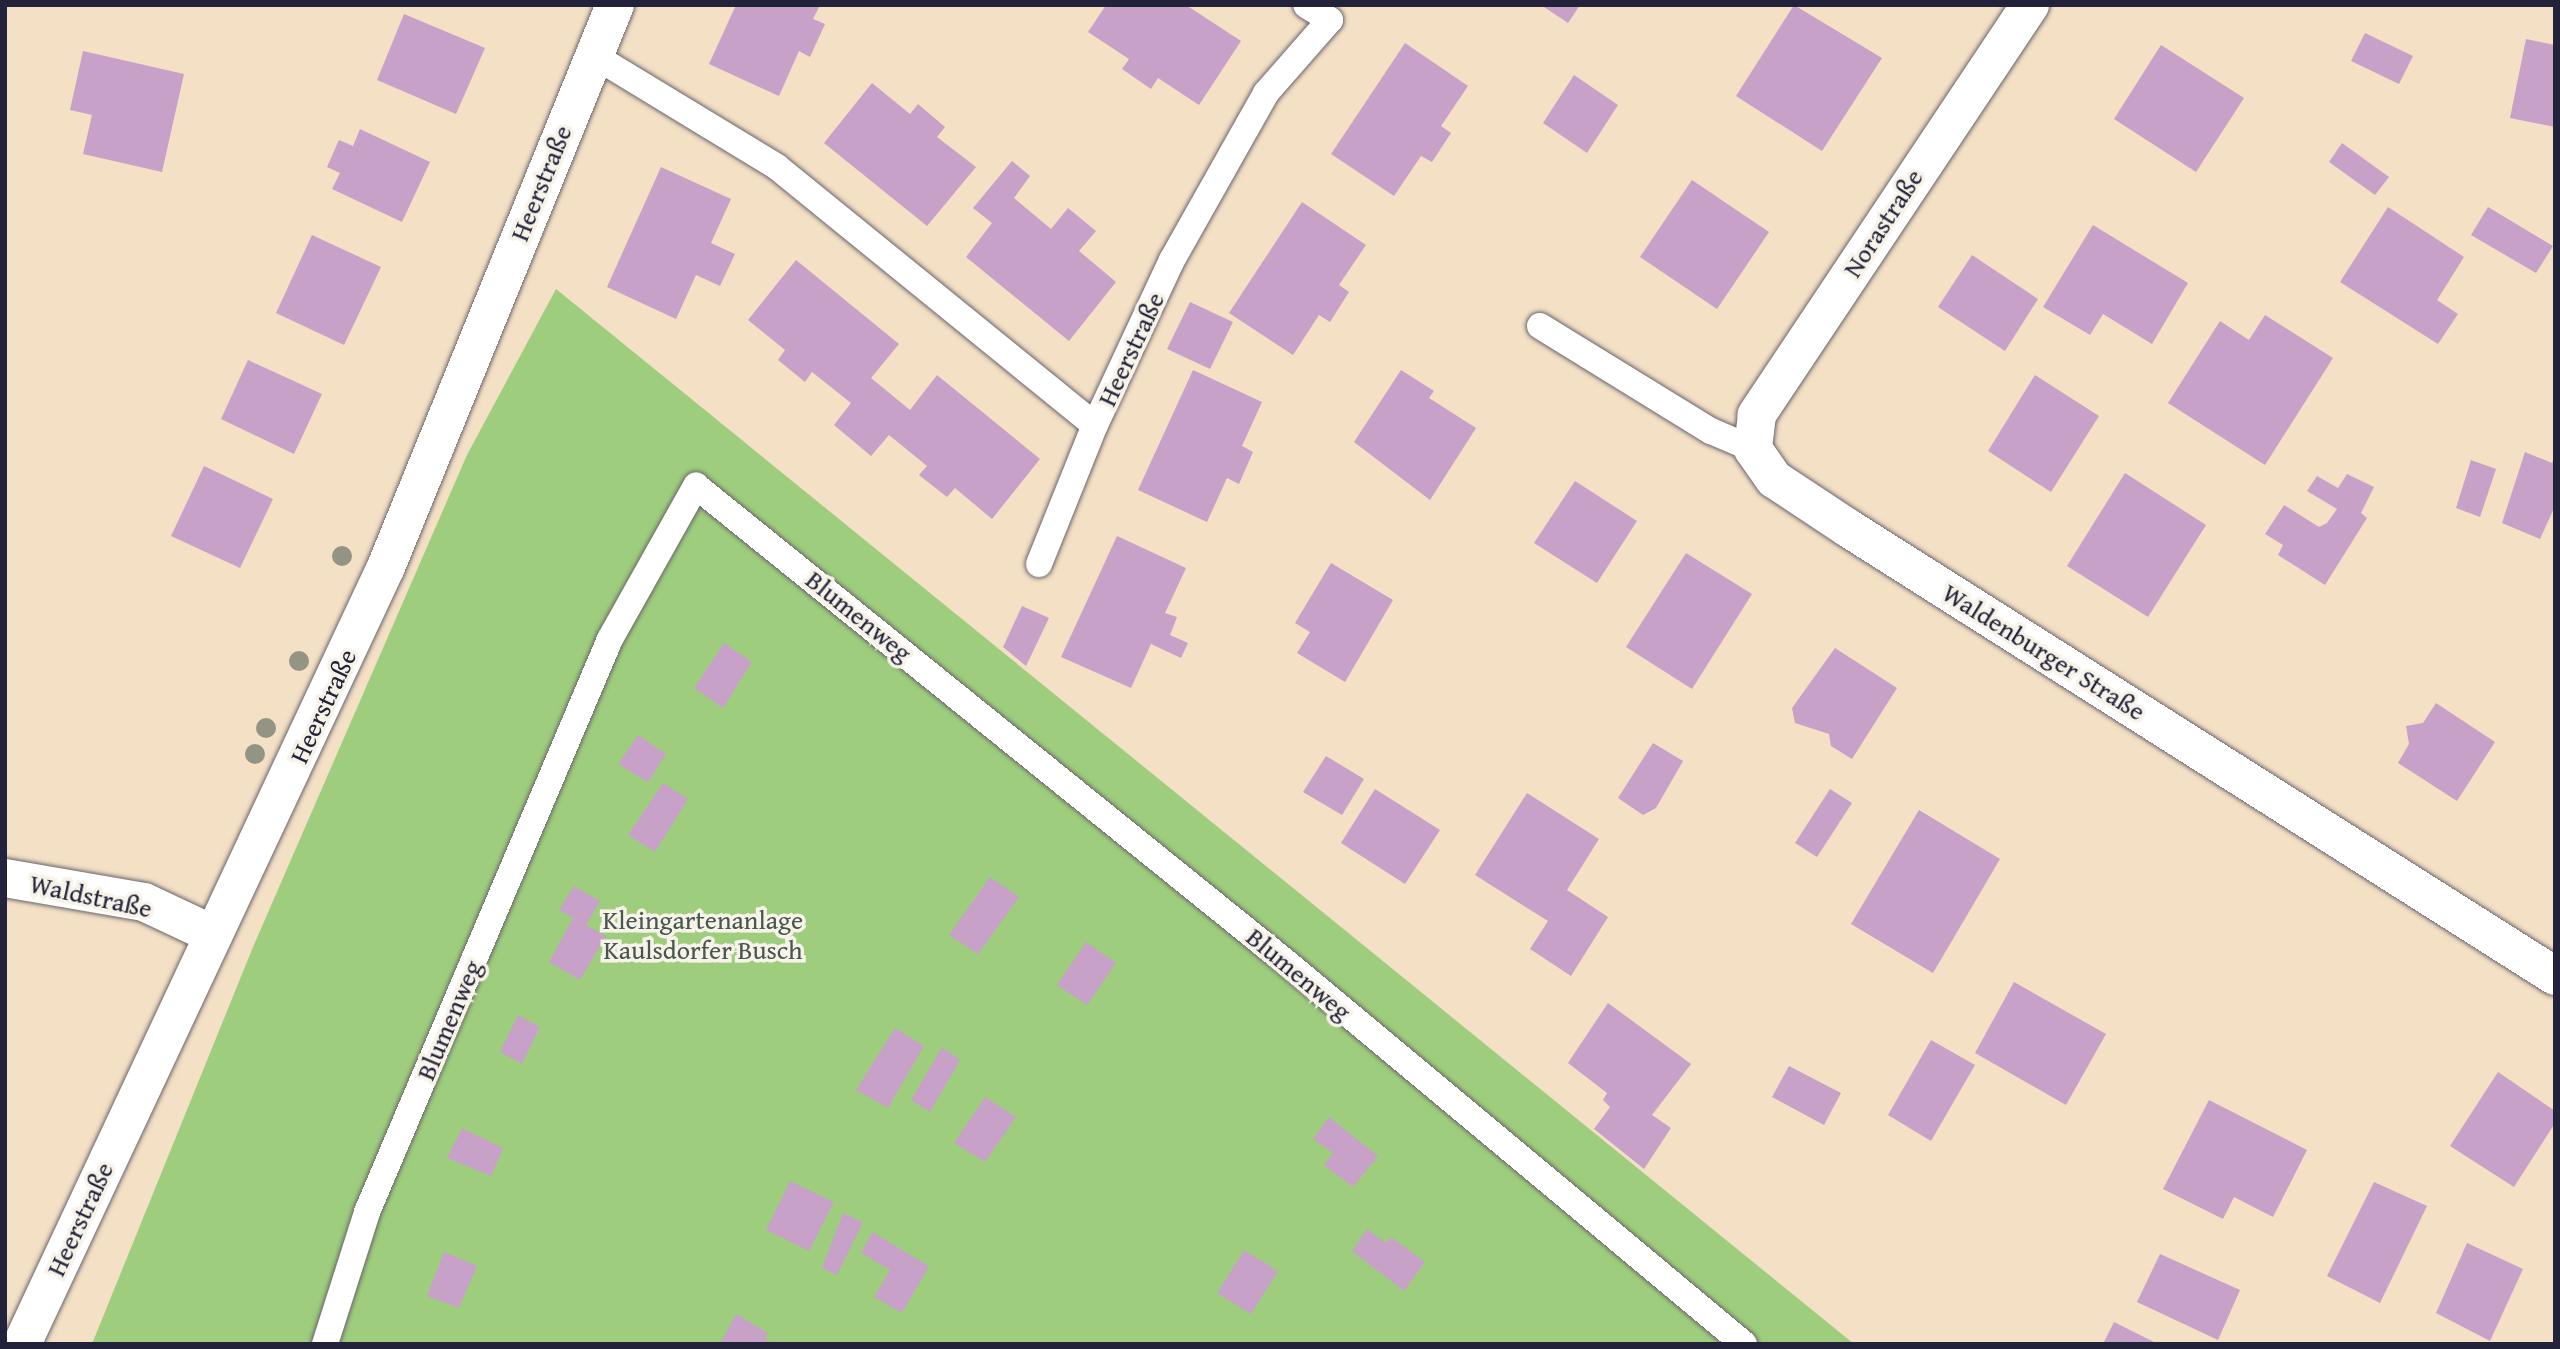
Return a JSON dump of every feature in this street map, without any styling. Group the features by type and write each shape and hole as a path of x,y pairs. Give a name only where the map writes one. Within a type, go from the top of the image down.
{"street":[{"name":"Heerstraße","path":"22,1344 386,567 615,5"},
{"name":"Norastraße","path":"1753,449 1757,415 2030,5"},
{"name":"Waldenburger Straße","path":"1753,449 1774,479 1816,507 2555,976"},
{"name":"Waldstraße","path":"5,878 144,902 214,935"}],"lane":[{"name":"Heerstraße","path":"593,55 777,167 1095,425 1172,260 1266,93 1330,20 1307,5"},
{"path":"1540,326 1711,431 1753,449"},
{"path":"1039,564 1095,425"},
{"name":"Blumenweg","path":"325,1344 367,1212 610,639 696,486 1287,963 1744,1344"}],"green space":[{"name":"Kleingartenanlage Kaulsdorfer Busch","path":"556,289 1854,1344 92,1344 253,947 467,455"}],"building":[{"path":"736,5 820,5 813,19 825,24 810,57 799,51 779,96 709,64"},
{"path":"1106,5 1186,5 1241,41 1199,105 1158,78 1151,89 1122,69 1129,59 1088,32"},
{"path":"1541,5 1580,5 1568,23"},
{"path":"1794,5 1882,58 1822,151 1736,96"},
{"path":"404,14 485,48 456,114 377,80"},
{"path":"2365,33 2413,56 2399,84 2351,61"},
{"path":"2526,39 2555,45 2555,127 2510,118"},
{"path":"1405,43 1468,86 1441,126 1451,133 1432,162 1421,156 1394,196 1331,154"},
{"path":"2161,45 2244,98 2196,172 2114,119"},
{"path":"83,51 184,74 162,172 83,154 92,115 70,110"},
{"path":"1574,75 1618,105 1587,153 1543,123"},
{"path":"872,83 910,114 918,104 945,127 937,137 976,167 927,226 824,143"},
{"path":"360,129 430,162 402,222 332,189 340,173 327,167 339,140 353,146"},
{"path":"2342,143 2389,177 2375,195 2329,162"},
{"path":"1012,161 1030,176 1014,198 1051,229 1068,208 1096,231 1079,251 1116,282 1069,341 966,257 992,223 973,208"},
{"path":"661,167 731,199 711,243 735,254 720,286 696,275 676,319 607,287"},
{"path":"1692,180 1769,232 1717,309 1640,257"},
{"path":"1302,202 1366,245 1339,285 1349,292 1330,322 1319,315 1293,355 1229,313"},
{"path":"2388,207 2464,257 2437,300 2458,314 2438,344 2340,282"},
{"path":"2488,207 2553,246 2536,273 2471,235"},
{"path":"2093,225 2188,283 2152,344 2103,314 2090,335 2043,307"},
{"path":"312,235 381,267 344,345 276,313"},
{"path":"1972,255 2038,299 2005,351 1938,307"},
{"path":"796,260 899,344 871,378 910,410 937,375 1040,459 992,519 955,488 947,497 919,475 927,466 889,435 871,456 834,425 851,403 812,372 805,382 778,360 785,350 748,320"},
{"path":"1190,302 1233,322 1210,369 1167,349"},
{"path":"2265,315 2333,358 2265,465 2168,403 2220,321 2249,340"},
{"path":"248,360 322,394 294,454 221,419"},
{"path":"1193,370 1262,402 1242,446 1253,452 1239,484 1227,478 1207,522 1138,490"},
{"path":"1401,370 1434,391 1429,398 1476,428 1430,500 1354,442"},
{"path":"2035,375 2099,416 2051,492 1988,451"},
{"path":"2525,452 2552,463 2555,455 2555,506 2540,539 2502,523"},
{"path":"2471,460 2496,469 2480,517 2456,508"},
{"path":"204,466 273,499 240,568 171,536"},
{"path":"2125,473 2206,525 2148,617 2067,566"},
{"path":"2347,474 2374,487 2361,513 2367,518 2325,585 2278,555 2283,545 2265,534 2284,505 2319,527 2327,523 2337,509 2307,491 2317,476 2338,488"},
{"path":"1575,481 1637,521 1597,583 1534,543"},
{"path":"1117,536 1186,568 1165,613 1177,617 1170,635 1188,643 1181,658 1151,644 1131,688 1061,657"},
{"path":"1686,553 1752,594 1692,689 1626,647"},
{"path":"1331,563 1393,600 1345,682 1297,653 1310,632 1295,623"},
{"path":"1022,606 1049,618 1026,666 1003,647"},
{"path":"724,643 752,662 723,708 694,688"},
{"path":"1835,648 1897,688 1852,759 1831,746 1829,734 1795,723 1792,708"},
{"path":"2436,703 2495,742 2457,801 2398,763 2409,744 2406,726 2423,723"},
{"path":"638,735 666,754 648,782 618,764"},
{"path":"1653,743 1683,761 1656,808 1643,815 1618,798"},
{"path":"1326,756 1364,779 1342,815 1303,792"},
{"path":"663,783 688,799 655,852 628,835"},
{"path":"1375,789 1440,830 1405,884 1341,843"},
{"path":"1830,789 1852,803 1817,857 1795,843"},
{"path":"1527,793 1599,839 1567,890 1608,917 1571,976 1530,949 1548,921 1475,875"},
{"path":"1919,810 2000,859 1933,973 1851,924"},
{"path":"990,877 1019,897 978,954 949,935"},
{"path":"574,886 600,901 586,925 606,936 580,980 549,962 573,918 559,910"},
{"path":"1086,942 1116,963 1087,1005 1057,985"},
{"path":"2014,982 2106,1034 2066,1105 1975,1053"},
{"path":"1608,1003 1691,1064 1652,1115 1671,1128 1644,1169 1594,1129 1610,1107 1603,1100 1607,1093 1568,1063"},
{"path":"518,1015 540,1027 522,1064 500,1052"},
{"path":"895,1028 924,1046 888,1108 856,1090"},
{"path":"1931,1040 1975,1065 1931,1141 1888,1115"},
{"path":"942,1047 960,1060 930,1112 911,1100"},
{"path":"1789,1066 1841,1093 1824,1125 1772,1097"},
{"path":"2498,1072 2555,1111 2555,1123 2514,1187 2450,1146"},
{"path":"985,1097 1016,1117 985,1162 954,1143"},
{"path":"2209,1100 2307,1150 2273,1217 2234,1197 2223,1219 2163,1189"},
{"path":"1329,1117 1378,1156 1353,1187 1324,1165 1333,1153 1313,1139"},
{"path":"462,1128 503,1148 491,1176 447,1158"},
{"path":"790,1181 834,1202 809,1251 766,1230"},
{"path":"2374,1182 2427,1206 2380,1303 2327,1276"},
{"path":"843,1213 863,1222 837,1275 822,1268"},
{"path":"1367,1229 1386,1243 1391,1237 1425,1262 1404,1291 1352,1251"},
{"path":"872,1232 929,1266 902,1313 874,1297 890,1270 861,1253"},
{"path":"2467,1243 2523,1269 2490,1341 2436,1313"},
{"path":"1244,1250 1278,1271 1251,1314 1217,1293"},
{"path":"444,1252 477,1266 459,1308 427,1296"},
{"path":"2160,1254 2240,1290 2218,1340 2137,1302"},
{"path":"736,1314 768,1333 765,1339 775,1344 720,1344"},
{"path":"2114,1322 2158,1344 2103,1344"}]}
